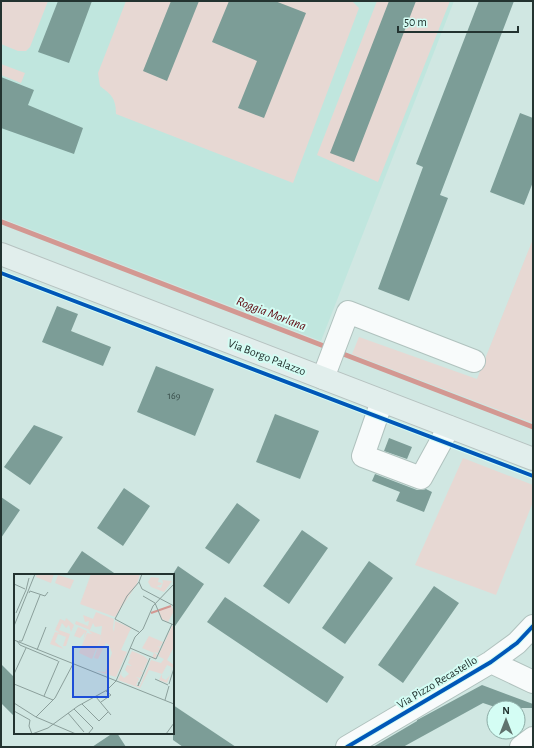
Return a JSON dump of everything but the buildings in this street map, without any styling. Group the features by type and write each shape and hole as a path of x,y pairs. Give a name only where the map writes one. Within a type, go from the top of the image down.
{"main road":[{"name":"Via Borgo Palazzo","path":"1,254 325,373 382,401 533,460"}],"street":[{"path":"325,373 348,312 474,361"},
{"path":"382,401 363,456 421,478 449,427"},
{"name":"Via Pizzo Recastello","path":"347,747 491,662 517,643 533,626"},
{"path":"491,662 533,682"},
{"path":"521,747 533,738"}],"shaded area":[{"path":"1,1 454,1 321,341 1,218"},
{"path":"1,1 48,1 30,47 26,51 18,51 1,44"},
{"path":"126,1 352,1 359,8 293,183 116,114 114,101 108,92 100,86 98,73"},
{"path":"377,1 450,1 378,182 317,155"},
{"path":"1,64 25,73 21,83 1,75"},
{"path":"533,239 533,423 352,354 359,337 477,379"},
{"path":"463,458 533,485 533,502 496,595 415,565"}],"waterway":[{"name":"Roggia Morlana","path":"2,222 329,348"},
{"name":"Roggia Morlana","path":"338,352 533,427"}],"cycle path":[{"path":"1,273 533,476"},
{"path":"347,747 491,662 517,643 533,626"}]}
